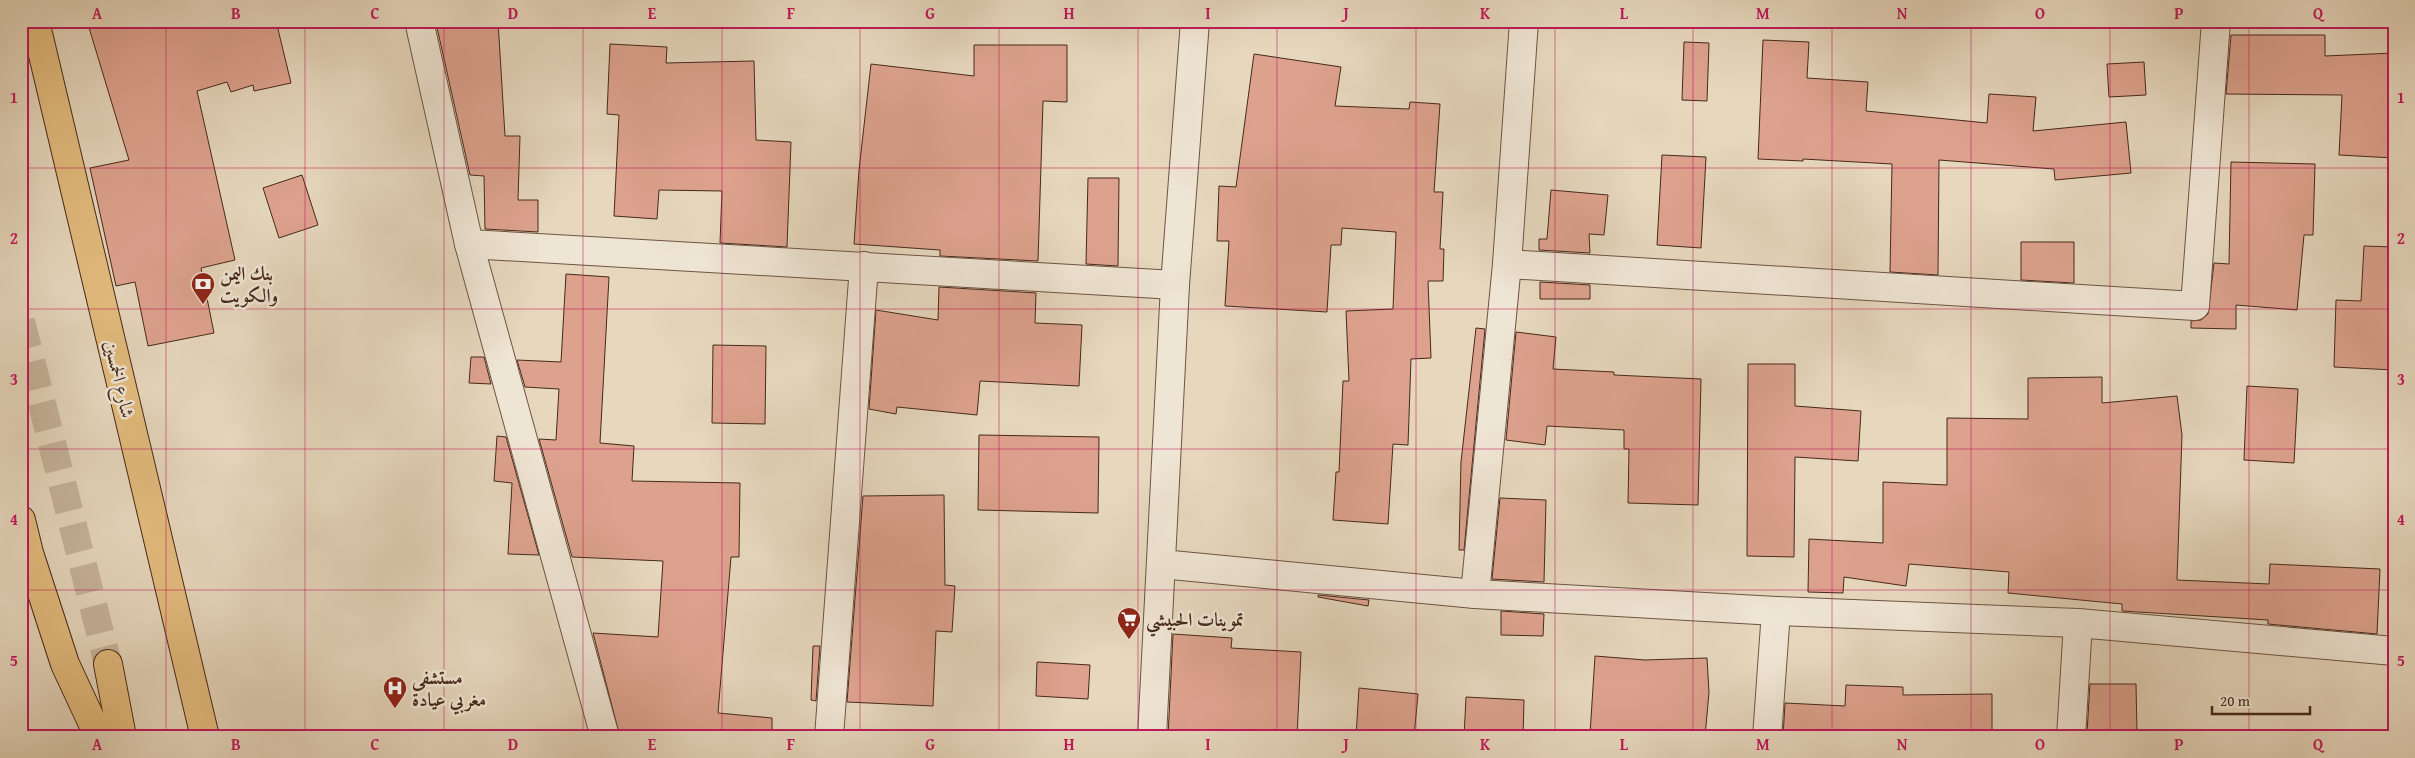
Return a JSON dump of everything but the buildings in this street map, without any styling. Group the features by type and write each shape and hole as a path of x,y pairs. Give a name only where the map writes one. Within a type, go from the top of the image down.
{"main road":[{"name":"شارع الخمسين","path":"35,21 205,737"},
{"path":"21,520 65,664 99,737"},
{"path":"108,664 122,737"}],"street":[{"path":"419,21 469,244 605,737"},
{"path":"1152,737 1175,285 1194,21"},
{"path":"1475,594 1507,264 1524,21"},
{"path":"1507,264 2195,306 2216,21"},
{"path":"469,244 1175,285"},
{"path":"829,737 864,266"},
{"path":"1161,564 1475,594 1776,611 2078,623 2394,651"},
{"path":"1767,737 1776,611"},
{"path":"2071,737 2078,623"}],"tunnel":[{"path":"21,321 108,664"}],"place":[{"name":"بنك اليمن والكويت","path":"203,305"},
{"name":"تموينات الحبيشي","path":"1129,640"},
{"name":"مستشفى مغربي عيادة","path":"395,709"}]}
